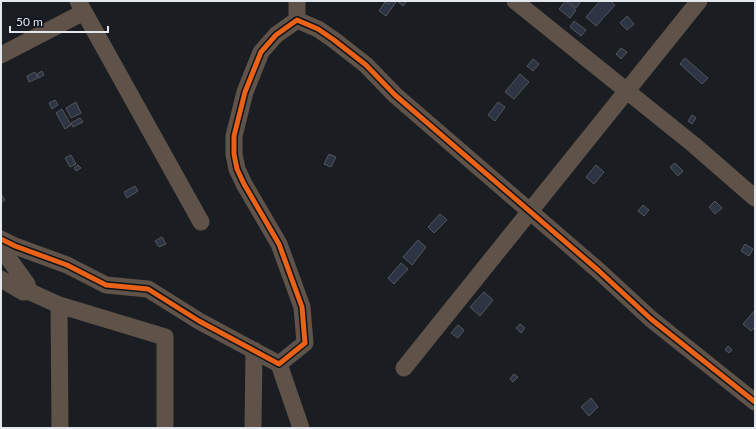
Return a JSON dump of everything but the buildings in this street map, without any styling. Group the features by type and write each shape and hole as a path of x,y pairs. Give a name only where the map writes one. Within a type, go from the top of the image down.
{"street":[{"path":"297,1 297,20"},
{"path":"515,1 694,145 755,198"},
{"path":"404,368 699,1"},
{"path":"1,55 81,6 201,222"},
{"path":"297,20 318,29 366,65 394,95 599,271 651,319 755,402"},
{"path":"280,364 305,343 302,307 279,244 244,184 237,169 234,154 234,136 245,92 261,52 276,35 297,20"},
{"path":"1,239 15,246 67,265 106,285 148,288 199,320 280,364 301,428"},
{"path":"1,248 27,284 28,291"},
{"path":"1,279 23,292 28,291 59,305 165,337 165,428"},
{"path":"59,305 60,428"},
{"path":"253,428 254,350"}],"cycle path":[{"path":"1,239 15,246 67,265 106,285 148,289 199,321 279,364 305,343 302,307 279,244 244,184 237,169 234,154 234,136 245,92 261,52 276,35 297,20 318,29 366,65 395,95 599,271 651,319 755,402"}]}
